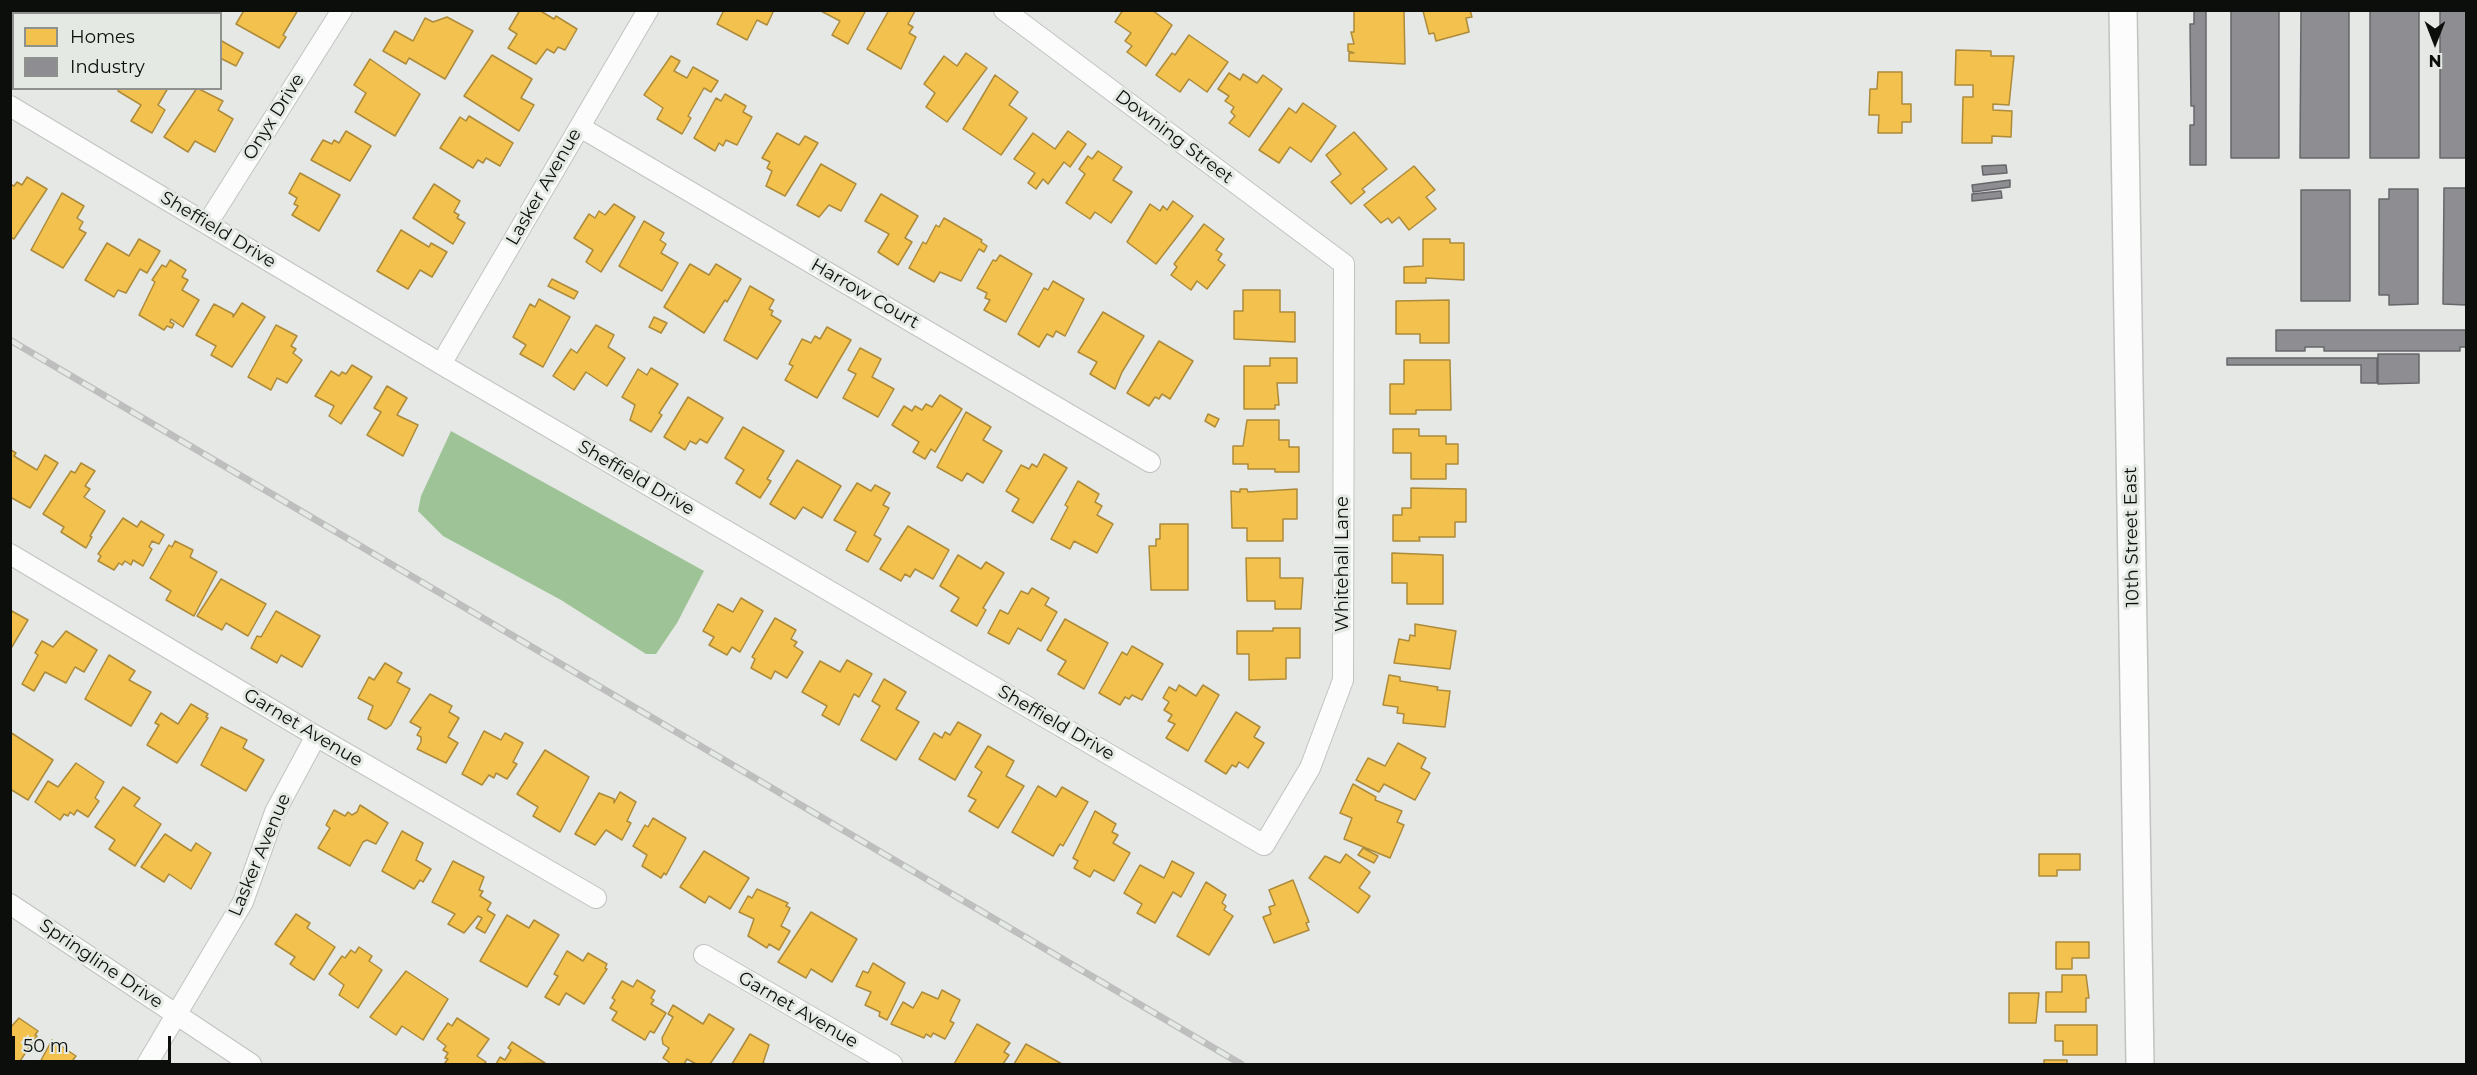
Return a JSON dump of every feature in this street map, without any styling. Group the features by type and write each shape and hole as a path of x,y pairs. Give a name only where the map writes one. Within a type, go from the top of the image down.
{"main road":[{"name":"10th Street East","path":"2123,10 2140,1065"}],"street":[{"name":"Onyx Drive","path":"207,224 342,10"},
{"name":"Lasker Avenue","path":"441,364 648,10"},
{"name":"Downing Street","path":"1004,10 1344,264"},
{"name":"Sheffield Drive","path":"10,106 441,364 1264,845"},
{"name":"Harrow Court","path":"580,127 1150,462"},
{"name":"Whitehall Lane","path":"1264,845 1310,768 1343,680 1344,264"},
{"name":"Garnet Avenue","path":"10,554 316,736 596,898"},
{"name":"Lasker Avenue","path":"147,1065 243,902 275,812 316,736"},
{"name":"Springline Drive","path":"10,904 251,1065"},
{"name":"Garnet Avenue","path":"704,955 892,1065"}],"shaded area":[{"path":"451,431 704,571 677,623 656,654 646,654 561,600 443,536 418,511 421,496"}],"building: Homes":[{"path":"20,10 50,10 49,12 19,12"},
{"path":"241,10 298,10 283,35 286,37 279,48 236,24 243,12"},
{"path":"520,10 539,10 554,19 556,16 577,29 565,50 558,47 554,53 547,49 536,64 508,48 517,34 509,29"},
{"path":"724,10 774,10 767,25 757,20 747,40 717,24"},
{"path":"819,10 866,10 848,44 832,35 840,21"},
{"path":"889,10 915,11 908,24 913,27 909,33 916,37 901,69 867,49"},
{"path":"1123,10 1152,10 1172,25 1146,66 1127,52 1132,46 1125,41 1131,33 1115,22"},
{"path":"1354,10 1404,10 1405,64 1349,61 1349,53 1354,53 1348,51 1348,44 1354,44 1351,32 1354,32"},
{"path":"1470,10 1472,17 1466,18 1469,32 1436,41 1434,33 1429,34 1423,11"},
{"path":"447,17 473,31 445,79 409,58 406,64 383,51 395,31 413,41 425,18 433,22"},
{"path":"1189,35 1228,62 1207,92 1189,79 1180,92 1156,75 1172,53 1175,55"},
{"path":"222,41 243,53 236,66 222,59"},
{"path":"1956,50 1991,51 1991,56 2014,56 2009,105 1993,104 1993,110 2012,111 2011,137 1992,136 1992,143 1962,143 1963,97 1973,97 1973,85 1955,85"},
{"path":"966,53 987,68 947,122 926,107 935,93 924,84 944,56 957,66"},
{"path":"492,55 532,79 521,98 534,105 519,131 464,96"},
{"path":"671,56 680,61 674,71 687,78 693,67 718,81 711,92 704,88 688,116 691,118 682,134 657,119 663,108 644,95"},
{"path":"370,59 420,94 395,136 355,112 366,93 354,85"},
{"path":"1878,72 1902,72 1902,104 1911,104 1911,122 1902,122 1902,133 1878,133 1879,115 1869,115 1870,89 1877,89"},
{"path":"1229,73 1240,80 1243,74 1257,83 1263,75 1282,89 1249,137 1229,123 1235,116 1231,112 1234,107 1225,101 1229,96 1218,89"},
{"path":"995,75 1018,92 1009,105 1027,118 1001,155 963,129"},
{"path":"167,90 158,105 165,110 152,133 131,121 141,105 118,91"},
{"path":"196,90 201,90 223,101 218,110 233,119 215,152 195,141 188,152 164,137"},
{"path":"725,94 746,106 743,112 752,117 737,145 726,140 723,146 719,143 715,151 694,138 716,98 721,101"},
{"path":"1303,103 1336,126 1311,162 1290,147 1279,163 1259,150 1289,108 1296,113"},
{"path":"469,116 513,143 500,166 486,158 483,163 478,160 473,168 440,148 460,117 466,121"},
{"path":"346,131 371,146 350,181 311,160 323,140 332,144 334,140 339,143"},
{"path":"1068,131 1086,144 1070,167 1064,162 1048,184 1043,179 1036,189 1028,183 1035,173 1014,159 1033,133 1055,149"},
{"path":"1354,132 1387,169 1362,189 1365,192 1351,204 1331,182 1341,174 1326,155"},
{"path":"777,133 799,145 805,136 818,143 785,196 766,186 772,171 767,168 770,162 762,158"},
{"path":"1098,151 1122,167 1113,180 1132,192 1111,223 1095,212 1090,219 1066,203 1085,174 1079,169 1088,156 1092,159"},
{"path":"821,164 856,184 841,211 829,205 819,217 797,205"},
{"path":"1414,166 1435,190 1426,197 1436,209 1409,230 1399,217 1392,223 1388,218 1381,223 1364,205"},
{"path":"300,173 340,195 319,231 292,215 298,206 294,204 297,198 289,193"},
{"path":"27,177 47,189 14,239 10,237 10,184 14,186 17,182 22,185"},
{"path":"434,184 460,201 454,212 459,215 457,218 465,223 453,244 413,218"},
{"path":"62,193 84,206 77,218 83,222 79,229 86,233 63,268 31,250"},
{"path":"881,194 918,216 905,238 912,242 898,265 878,252 889,234 865,221"},
{"path":"1173,201 1193,216 1156,264 1127,242 1150,204 1160,211 1163,206 1167,210"},
{"path":"614,204 635,217 601,272 586,262 593,250 574,238 589,214 595,218 599,211 605,215"},
{"path":"944,218 982,240 981,242 987,246 984,252 979,249 961,281 940,272 934,282 909,268 923,242 926,244 936,225 939,227"},
{"path":"644,221 664,233 660,240 666,244 661,253 678,263 662,291 619,266"},
{"path":"1204,224 1224,239 1216,250 1222,254 1218,260 1225,265 1207,289 1197,281 1191,290 1171,275 1177,267 1174,264"},
{"path":"401,230 429,247 431,243 447,252 432,277 420,270 408,289 377,271"},
{"path":"139,239 160,251 147,273 140,269 126,293 118,290 114,297 85,280 107,243 129,256"},
{"path":"1423,239 1450,239 1450,243 1464,243 1464,280 1426,278 1426,283 1404,283 1404,267 1423,266"},
{"path":"1000,255 1032,274 1006,322 984,310 990,300 985,298 987,293 977,288 993,260 996,261"},
{"path":"170,260 186,270 182,277 188,280 182,290 199,300 183,327 171,319 170,322 174,324 172,328 167,326 164,330 139,315 155,282 152,280 162,265 166,267"},
{"path":"690,264 709,275 716,264 741,279 704,333 664,307"},
{"path":"552,279 578,292 574,299 548,286"},
{"path":"1053,281 1084,299 1065,336 1056,331 1053,337 1047,334 1039,347 1018,334 1044,288 1048,290"},
{"path":"750,286 774,300 769,309 773,311 771,315 781,321 757,359 724,340"},
{"path":"1243,290 1280,290 1280,312 1295,312 1295,342 1234,339 1234,311 1243,311"},
{"path":"539,299 570,317 543,367 520,354 526,345 513,337 530,304 535,307"},
{"path":"1449,300 1449,343 1420,343 1420,334 1396,334 1396,301"},
{"path":"242,303 265,317 232,367 211,355 216,346 196,335 214,304 233,314 233,317"},
{"path":"1103,312 1144,336 1122,372 1115,389 1090,374 1097,362 1078,352"},
{"path":"654,317 667,323 661,333 649,327"},
{"path":"276,325 297,336 291,346 296,349 293,353 302,360 287,383 277,378 271,390 248,377"},
{"path":"596,325 614,335 608,347 625,358 607,386 586,372 574,390 553,376 571,349 577,353"},
{"path":"827,327 851,340 817,398 785,380 793,366 789,364 802,339 811,343 815,336 820,339"},
{"path":"1159,341 1193,361 1170,399 1162,394 1159,399 1155,397 1149,406 1127,393"},
{"path":"860,348 881,359 872,377 894,389 878,417 843,398 856,374 848,370"},
{"path":"1270,358 1297,358 1297,383 1277,383 1279,405 1275,405 1275,409 1244,409 1244,366 1270,366"},
{"path":"1404,360 1450,360 1451,410 1416,410 1416,414 1390,414 1390,384 1404,384"},
{"path":"352,365 372,377 341,424 329,416 334,406 315,396 331,371 339,376 342,372 346,374"},
{"path":"651,368 678,384 659,413 662,415 651,432 630,420 635,405 622,397 638,369 647,375"},
{"path":"387,386 407,398 397,415 418,425 403,456 367,435 381,412 374,408"},
{"path":"940,395 962,409 935,452 931,449 925,459 913,452 919,442 892,425 904,406 912,411 915,406 922,410 926,404 932,407"},
{"path":"688,397 723,418 707,443 700,439 696,444 690,441 685,450 664,437"},
{"path":"966,412 991,427 983,440 1002,451 983,483 967,473 962,481 937,467"},
{"path":"1208,414 1219,419 1215,427 1205,421"},
{"path":"1247,420 1279,420 1279,440 1289,440 1289,447 1299,447 1299,472 1248,469 1248,464 1233,464 1233,446 1243,446"},
{"path":"743,427 784,451 767,479 771,481 760,498 736,483 744,470 725,458"},
{"path":"1393,429 1419,429 1419,436 1446,436 1446,444 1458,444 1458,464 1446,464 1446,479 1411,479 1411,453 1393,453"},
{"path":"11,450 16,453 14,456 37,470 45,455 58,463 30,508 10,497"},
{"path":"1044,454 1067,468 1033,523 1012,511 1019,499 1006,491 1021,465 1029,469 1032,464 1037,467"},
{"path":"797,460 841,486 822,518 803,507 795,519 770,504"},
{"path":"81,463 95,471 85,486 90,489 84,497 105,511 90,536 92,537 86,548 61,532 64,527 43,514 71,471 75,473"},
{"path":"1078,481 1099,494 1095,502 1102,506 1097,515 1113,524 1097,553 1074,541 1070,549 1051,539 1068,507 1065,505"},
{"path":"857,483 871,491 875,485 890,493 883,505 889,508 874,535 881,539 868,562 846,550 856,532 834,520"},
{"path":"1411,488 1466,489 1466,522 1455,522 1455,537 1419,537 1420,541 1393,541 1393,515 1402,515 1402,508 1411,508"},
{"path":"1240,489 1247,489 1248,492 1297,489 1297,519 1283,519 1283,541 1247,541 1247,528 1232,528 1231,491 1240,492"},
{"path":"123,518 137,527 141,521 164,535 159,544 152,541 149,547 152,549 143,566 133,560 131,565 125,561 122,565 119,563 114,570 98,561 101,556 98,554"},
{"path":"1160,524 1188,524 1188,590 1151,590 1149,546 1156,546 1156,539 1160,539"},
{"path":"908,526 949,550 933,579 915,569 910,577 905,574 901,581 880,569"},
{"path":"175,541 193,550 190,557 217,572 194,616 166,600 171,591 150,578 169,545 172,547"},
{"path":"1392,553 1443,555 1443,604 1407,604 1407,583 1392,583"},
{"path":"958,555 981,569 986,562 1004,573 983,608 986,610 977,626 951,611 959,598 940,586"},
{"path":"1246,558 1280,558 1280,578 1303,578 1301,609 1275,609 1275,601 1247,601"},
{"path":"221,579 266,604 248,636 226,623 222,630 197,616"},
{"path":"1032,588 1049,598 1045,605 1057,612 1041,641 1018,628 1009,644 988,633 1000,610 1008,614 1021,591 1028,594"},
{"path":"741,598 763,611 740,652 732,647 727,655 709,645 714,637 703,631 718,604 733,612"},
{"path":"10,610 28,620 10,650"},
{"path":"276,611 320,636 302,667 281,655 277,663 251,648 257,636 261,637"},
{"path":"775,618 796,630 791,639 797,642 794,646 803,652 787,678 775,671 771,679 751,668 755,659 752,657"},
{"path":"1065,619 1108,643 1084,689 1058,674 1066,661 1047,650"},
{"path":"1415,624 1456,631 1450,669 1394,663 1399,639 1409,641 1410,635 1415,636"},
{"path":"1273,628 1300,628 1300,658 1286,658 1286,679 1249,680 1249,654 1237,654 1237,631 1273,631"},
{"path":"66,631 97,650 84,672 75,667 66,683 45,672 34,691 22,684 38,655 35,653 42,641 53,647"},
{"path":"1132,646 1163,664 1142,700 1132,695 1129,699 1125,697 1120,705 1099,693 1122,652 1127,655"},
{"path":"109,655 135,671 129,680 151,692 131,726 85,699"},
{"path":"847,660 872,674 859,697 854,694 839,725 822,715 827,706 802,692 820,661 840,672"},
{"path":"385,663 402,673 397,682 410,689 391,725 386,729 368,719 373,706 358,698 369,677 374,680"},
{"path":"1389,675 1400,677 1400,681 1450,691 1445,727 1403,723 1404,714 1397,713 1398,707 1383,705"},
{"path":"884,679 906,692 896,709 919,722 896,760 861,740 880,706 872,701"},
{"path":"1179,685 1196,696 1203,685 1219,695 1188,751 1166,738 1175,724 1168,721 1172,715 1164,710 1169,702 1163,698 1169,687 1176,691"},
{"path":"430,694 452,706 449,712 459,718 448,737 458,743 446,763 417,749 421,737 417,735 421,728 410,722"},
{"path":"191,704 208,714 206,717 208,718 177,763 147,745 159,725 155,723 161,713 178,724"},
{"path":"1236,712 1260,727 1254,737 1264,743 1248,768 1239,762 1236,767 1232,765 1226,774 1205,761"},
{"path":"958,722 981,735 955,780 919,759 934,733 942,738 945,732 950,735"},
{"path":"221,727 247,740 243,748 264,760 246,791 201,765"},
{"path":"484,731 501,740 505,733 523,743 513,762 517,764 507,779 496,773 494,778 489,775 482,785 462,774"},
{"path":"10,732 53,760 28,800 10,789"},
{"path":"1398,743 1426,758 1421,768 1430,773 1415,800 1384,784 1379,792 1356,780 1368,758 1385,766"},
{"path":"988,746 1014,761 1006,776 1024,786 998,828 969,811 976,800 968,796 982,772 975,767"},
{"path":"545,750 589,777 560,832 533,816 538,807 517,794"},
{"path":"76,763 104,782 95,798 99,801 88,817 77,810 74,815 70,812 68,816 64,814 60,820 35,802 48,781 58,787"},
{"path":"1353,784 1376,797 1375,800 1402,811 1397,822 1404,825 1390,858 1344,839 1352,818 1340,813"},
{"path":"1038,786 1056,797 1062,787 1088,802 1063,846 1060,844 1053,856 1012,832"},
{"path":"123,787 140,798 134,806 161,824 135,866 109,849 115,840 95,827"},
{"path":"620,792 636,802 627,821 631,823 622,840 606,830 595,845 575,834 599,793 614,799 614,803"},
{"path":"360,805 388,823 376,844 367,840 363,842 350,866 318,848 330,828 326,825 334,810 345,816 348,812 352,815 357,812"},
{"path":"1095,811 1116,824 1112,832 1118,835 1113,843 1130,853 1114,881 1094,870 1090,877 1074,868 1078,861 1073,858"},
{"path":"653,818 686,838 666,875 664,873 661,878 642,866 647,855 633,846 645,825 648,827"},
{"path":"402,831 423,843 416,860 431,869 423,882 420,880 414,889 382,871"},
{"path":"165,834 191,851 196,843 211,853 191,889 169,874 164,882 141,867"},
{"path":"1363,848 1378,856 1374,863 1358,855"},
{"path":"704,851 749,878 730,909 709,896 705,903 680,887"},
{"path":"1346,854 1370,872 1359,888 1370,896 1358,913 1309,878 1325,856 1340,863"},
{"path":"2039,854 2080,854 2080,870 2057,870 2057,876 2039,876"},
{"path":"453,861 484,877 479,890 483,891 480,896 491,903 487,910 495,915 485,933 476,928 482,918 478,916 464,933 448,924 455,914 432,902"},
{"path":"1172,861 1194,873 1181,897 1173,892 1155,923 1137,913 1142,904 1124,893 1140,865 1164,878"},
{"path":"1293,880 1309,922 1306,923 1309,930 1274,943 1263,917 1271,914 1269,907 1275,905 1269,890"},
{"path":"1206,882 1226,895 1222,903 1226,906 1224,910 1233,916 1209,955 1177,936"},
{"path":"757,889 788,903 786,906 790,908 781,926 790,931 779,950 769,944 767,948 748,936 754,919 739,912 748,896 752,898"},
{"path":"811,912 857,939 832,982 811,969 806,978 778,962"},
{"path":"296,914 310,923 307,928 335,947 314,980 290,964 295,957 275,944"},
{"path":"507,915 529,928 534,920 559,935 527,987 480,961"},
{"path":"2056,942 2089,942 2089,958 2072,958 2072,969 2056,969"},
{"path":"359,947 372,956 369,961 382,970 358,1008 339,995 344,985 329,974 342,956 345,958 351,950 355,953"},
{"path":"567,951 583,961 588,953 607,964 605,968 607,969 584,1004 566,993 559,1005 545,997 558,976 554,974"},
{"path":"873,963 905,983 887,1020 879,1016 880,1012 865,1005 871,992 856,986 863,971 868,973"},
{"path":"406,971 448,999 423,1040 402,1026 396,1035 370,1017"},
{"path":"2062,975 2086,975 2089,998 2086,998 2086,1012 2046,1012 2046,992 2062,992"},
{"path":"637,980 655,991 651,1004 666,1013 654,1033 650,1031 645,1040 612,1020 617,1012 610,1008 615,1000 612,998 622,981 633,987"},
{"path":"942,990 960,1000 950,1021 954,1023 945,1039 933,1033 931,1037 926,1034 924,1038 891,1024 903,1002 913,1008 922,992 938,999"},
{"path":"2009,993 2039,993 2036,1023 2009,1023"},
{"path":"673,1005 703,1024 709,1014 734,1029 710,1064 696,1064 687,1059 684,1064 668,1064 669,1062 663,1058 669,1048 663,1044 662,1038 673,1017 668,1014"},
{"path":"19,1018 38,1031 18,1064 10,1064 10,1028"},
{"path":"457,1018 489,1039 477,1056 486,1062 484,1064 444,1064 448,1059 445,1058 448,1053 443,1050 446,1046 437,1039 448,1023 452,1026"},
{"path":"977,1024 1010,1043 1004,1052 1009,1055 1003,1064 954,1064"},
{"path":"2055,1025 2097,1025 2097,1055 2063,1055 2063,1041 2055,1041"},
{"path":"750,1034 769,1045 763,1063 766,1064 732,1064"},
{"path":"52,1040 76,1056 70,1064 39,1064"},
{"path":"512,1042 545,1063 496,1064 500,1057 505,1060 511,1050 508,1048"},
{"path":"1026,1044 1062,1064 1014,1064"},
{"path":"2044,1060 2067,1060 2067,1064 2044,1064"}],"building: Industry":[{"path":"2194,10 2206,10 2206,165 2190,165 2190,125 2194,125 2194,106 2191,106 2190,24 2194,24"},
{"path":"2231,10 2279,10 2279,158 2231,158"},
{"path":"2301,10 2349,10 2349,158 2300,158"},
{"path":"2370,10 2419,10 2419,158 2370,158"},
{"path":"2440,10 2466,10 2466,158 2440,158"},
{"path":"2006,165 2007,173 1983,175 1982,166"},
{"path":"2010,180 2010,187 1973,192 1972,185"},
{"path":"2444,188 2466,188 2466,305 2443,304"},
{"path":"2389,189 2418,189 2418,304 2389,305 2389,295 2379,295 2379,199 2389,199"},
{"path":"2301,190 2350,190 2350,301 2301,301"},
{"path":"2001,191 2002,198 1972,201 1972,194"},
{"path":"2276,330 2466,330 2466,347 2460,347 2460,351 2324,351 2324,347 2305,347 2305,351 2276,351"},
{"path":"2378,354 2419,354 2419,383 2378,384"},
{"path":"2227,358 2377,358 2377,383 2361,383 2361,365 2227,365"}],"railway":[{"path":"10,340 1241,1064"}]}
